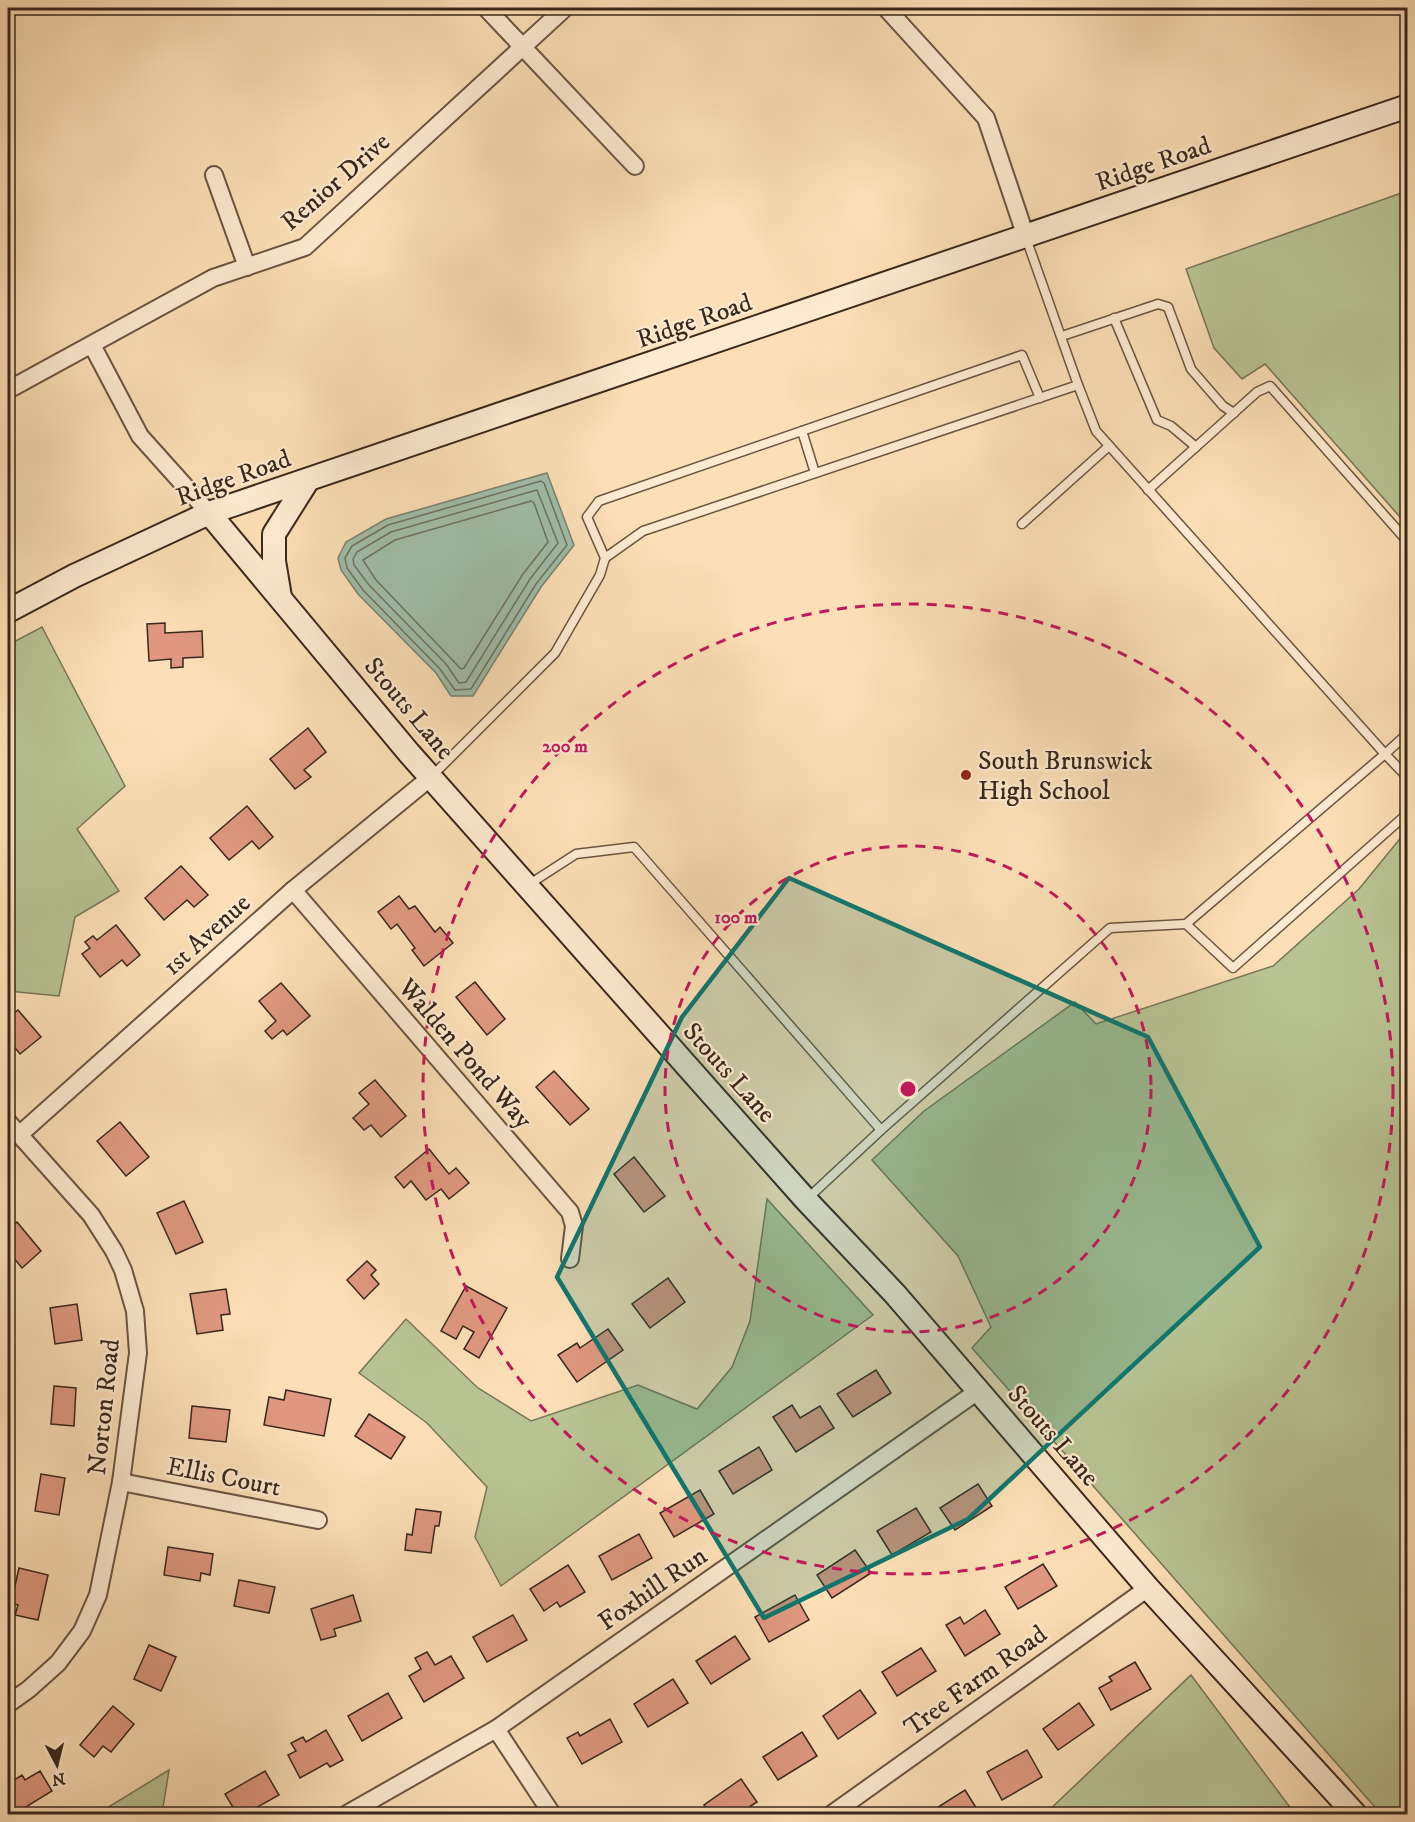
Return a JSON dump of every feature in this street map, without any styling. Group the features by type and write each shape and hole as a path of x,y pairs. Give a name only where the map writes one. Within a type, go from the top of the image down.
{"street":[{"path":"486,8 634,166"},
{"name":"Renior Drive","path":"8,390 213,278 305,247 565,8"},
{"path":"886,8 986,118 1026,237"},
{"name":"Ridge Road","path":"8,611 74,576 209,513 1026,237 1407,105"},
{"path":"214,175 247,267"},
{"name":"Stouts Lane","path":"92,345 140,436 209,513 431,777 806,1200 894,1294 1148,1588 1355,1815"},
{"path":"280,599 274,561 274,534 308,480"},
{"name":"1st Avenue","path":"13,1128 293,890 431,777"},
{"name":"Walden Pond Way","path":"293,890 570,1212 574,1226 570,1259"},
{"name":"Norton Road","path":"8,1704 58,1663 86,1622 103,1576 121,1482 138,1353 135,1311 130,1290 119,1260 104,1232 13,1128"},
{"name":"Foxhill Run","path":"347,1815 496,1729 978,1391"},
{"name":"Ellis Court","path":"121,1482 318,1520"},
{"name":"Tree Farm Road","path":"832,1815 1148,1588"},
{"path":"496,1729 552,1815"}],"lane":[{"path":"1026,237 1096,431 1407,778"},
{"path":"1062,336 1158,304 1168,307 1191,369 1223,406 1234,413"},
{"path":"1114,318 1157,420 1171,426 1196,447"},
{"path":"605,558 586,517 599,501 1022,355 1040,398"},
{"path":"431,777 555,653 600,575 605,558 643,531 1078,385"},
{"path":"1148,490 1257,392 1270,386 1407,542"},
{"path":"802,431 815,473"},
{"path":"1022,524 1109,446"},
{"path":"806,1200 881,1130 1110,928 1186,924 1407,733"},
{"path":"1186,924 1233,968 1407,813"},
{"path":"528,886 576,854 634,847 881,1130"}],"highlighted area":[{"path":"789,878 1148,1037 1260,1247 968,1519 764,1618 557,1277 682,1017"}],"green space":[{"path":"1408,191 1407,525 1265,364 1242,379 1214,348 1186,269"},
{"path":"42,627 125,786 77,829 119,891 75,917 59,996 8,991 8,645"},
{"path":"1407,830 1408,1814 1381,1814 972,1348 991,1327 958,1256 872,1160 924,1111 1075,1002 1096,1024 1273,966 1359,889"},
{"path":"767,1199 873,1315 501,1586 475,1537 487,1487 427,1423 359,1373 406,1319 478,1388 531,1421 638,1385 697,1409 732,1367 750,1321"},
{"path":"1191,1675 1295,1814 1045,1814"},
{"path":"169,1770 162,1814 97,1814"}],"water":[{"path":"547,473 574,545 541,587 473,696 451,696 436,673 358,594 341,570 338,558 346,542 386,519"}],"building":[{"path":"165,623 165,633 202,631 203,657 183,658 183,667 171,668 171,659 149,661 147,624"},
{"path":"308,728 326,752 304,770 311,777 295,789 270,759"},
{"path":"247,806 273,837 259,849 252,841 229,860 210,838"},
{"path":"181,866 208,895 194,907 187,900 164,920 145,898"},
{"path":"399,896 409,909 415,906 435,932 440,927 453,943 424,966 412,950 415,948 397,924 391,929 378,912"},
{"path":"116,925 140,955 127,966 122,960 100,977 82,954 90,948 85,942 93,936 97,940"},
{"path":"475,982 505,1019 487,1035 456,997"},
{"path":"281,983 310,1016 287,1035 283,1030 272,1039 265,1031 276,1021 259,1001"},
{"path":"18,1010 41,1037 20,1054 8,1039 8,1018"},
{"path":"554,1071 589,1109 570,1125 536,1087"},
{"path":"375,1080 406,1116 381,1137 371,1125 364,1130 353,1118 369,1104 359,1093"},
{"path":"120,1122 149,1157 126,1176 97,1141"},
{"path":"429,1149 449,1174 456,1168 469,1183 449,1199 441,1189 426,1200 411,1181 404,1188 395,1177"},
{"path":"634,1157 665,1196 644,1212 614,1174"},
{"path":"184,1201 203,1242 176,1254 157,1213"},
{"path":"17,1222 41,1251 22,1268 8,1251 8,1230"},
{"path":"367,1261 376,1270 371,1275 379,1284 364,1299 347,1280"},
{"path":"668,1278 685,1302 650,1328 632,1304"},
{"path":"466,1286 507,1308 479,1358 464,1349 474,1332 463,1326 456,1339 441,1331"},
{"path":"226,1289 230,1314 221,1315 223,1330 197,1334 190,1294"},
{"path":"77,1304 82,1340 55,1344 50,1308"},
{"path":"608,1329 623,1350 577,1382 558,1355 577,1343 580,1348"},
{"path":"876,1370 891,1393 853,1417 837,1394"},
{"path":"54,1386 76,1388 74,1426 51,1424"},
{"path":"286,1390 331,1399 324,1436 264,1425 269,1397 284,1400"},
{"path":"792,1405 800,1418 820,1406 834,1428 796,1452 773,1417"},
{"path":"192,1406 230,1410 226,1442 189,1438"},
{"path":"369,1414 405,1437 391,1459 355,1436"},
{"path":"759,1447 772,1470 733,1494 719,1471"},
{"path":"41,1474 65,1478 59,1515 35,1511"},
{"path":"978,1484 992,1506 955,1530 940,1508"},
{"path":"700,1490 714,1514 674,1537 660,1513"},
{"path":"916,1508 931,1532 892,1555 877,1531"},
{"path":"416,1509 441,1512 439,1526 435,1526 431,1553 405,1550 407,1534 412,1535"},
{"path":"639,1534 652,1558 612,1580 599,1556"},
{"path":"168,1547 213,1554 210,1575 201,1573 200,1581 164,1575"},
{"path":"855,1550 871,1573 832,1598 817,1575"},
{"path":"1043,1564 1057,1586 1018,1609 1005,1587"},
{"path":"568,1565 585,1592 560,1607 557,1602 544,1611 530,1589"},
{"path":"19,1568 48,1575 38,1620 15,1615 18,1605 11,1603"},
{"path":"239,1580 275,1587 269,1613 234,1606"},
{"path":"353,1595 361,1621 334,1629 336,1636 321,1640 311,1609"},
{"path":"795,1595 809,1620 769,1642 755,1617"},
{"path":"985,1610 1000,1634 965,1656 946,1625 960,1617 964,1624"},
{"path":"513,1615 527,1640 487,1662 473,1637"},
{"path":"735,1636 750,1659 711,1684 696,1661"},
{"path":"149,1645 176,1657 161,1691 134,1679"},
{"path":"921,1648 936,1671 897,1696 882,1672"},
{"path":"427,1652 435,1665 451,1656 464,1678 424,1702 409,1676 421,1669 415,1658"},
{"path":"1135,1662 1151,1689 1111,1710 1099,1688 1112,1681 1109,1677"},
{"path":"673,1679 688,1703 648,1727 634,1704"},
{"path":"860,1690 876,1713 838,1739 823,1716"},
{"path":"388,1693 402,1718 362,1741 348,1716"},
{"path":"1079,1703 1094,1725 1058,1750 1043,1729"},
{"path":"113,1706 134,1724 111,1752 103,1746 94,1757 80,1745"},
{"path":"610,1719 622,1742 582,1764 567,1738 578,1732 580,1736"},
{"path":"326,1730 343,1760 330,1767 327,1763 300,1778 288,1755 296,1751 291,1743 303,1737 306,1742"},
{"path":"802,1732 817,1756 778,1780 763,1757"},
{"path":"1027,1750 1042,1777 1002,1800 987,1772"},
{"path":"40,1771 52,1791 16,1813 8,1799 8,1784 22,1775 25,1780"},
{"path":"265,1771 279,1795 245,1814 237,1814 225,1794"},
{"path":"741,1779 757,1802 738,1814 711,1814 704,1805"},
{"path":"965,1790 980,1814 927,1814"}],"place":[{"name":"South Brunswick High School","path":"966,775"}]}
